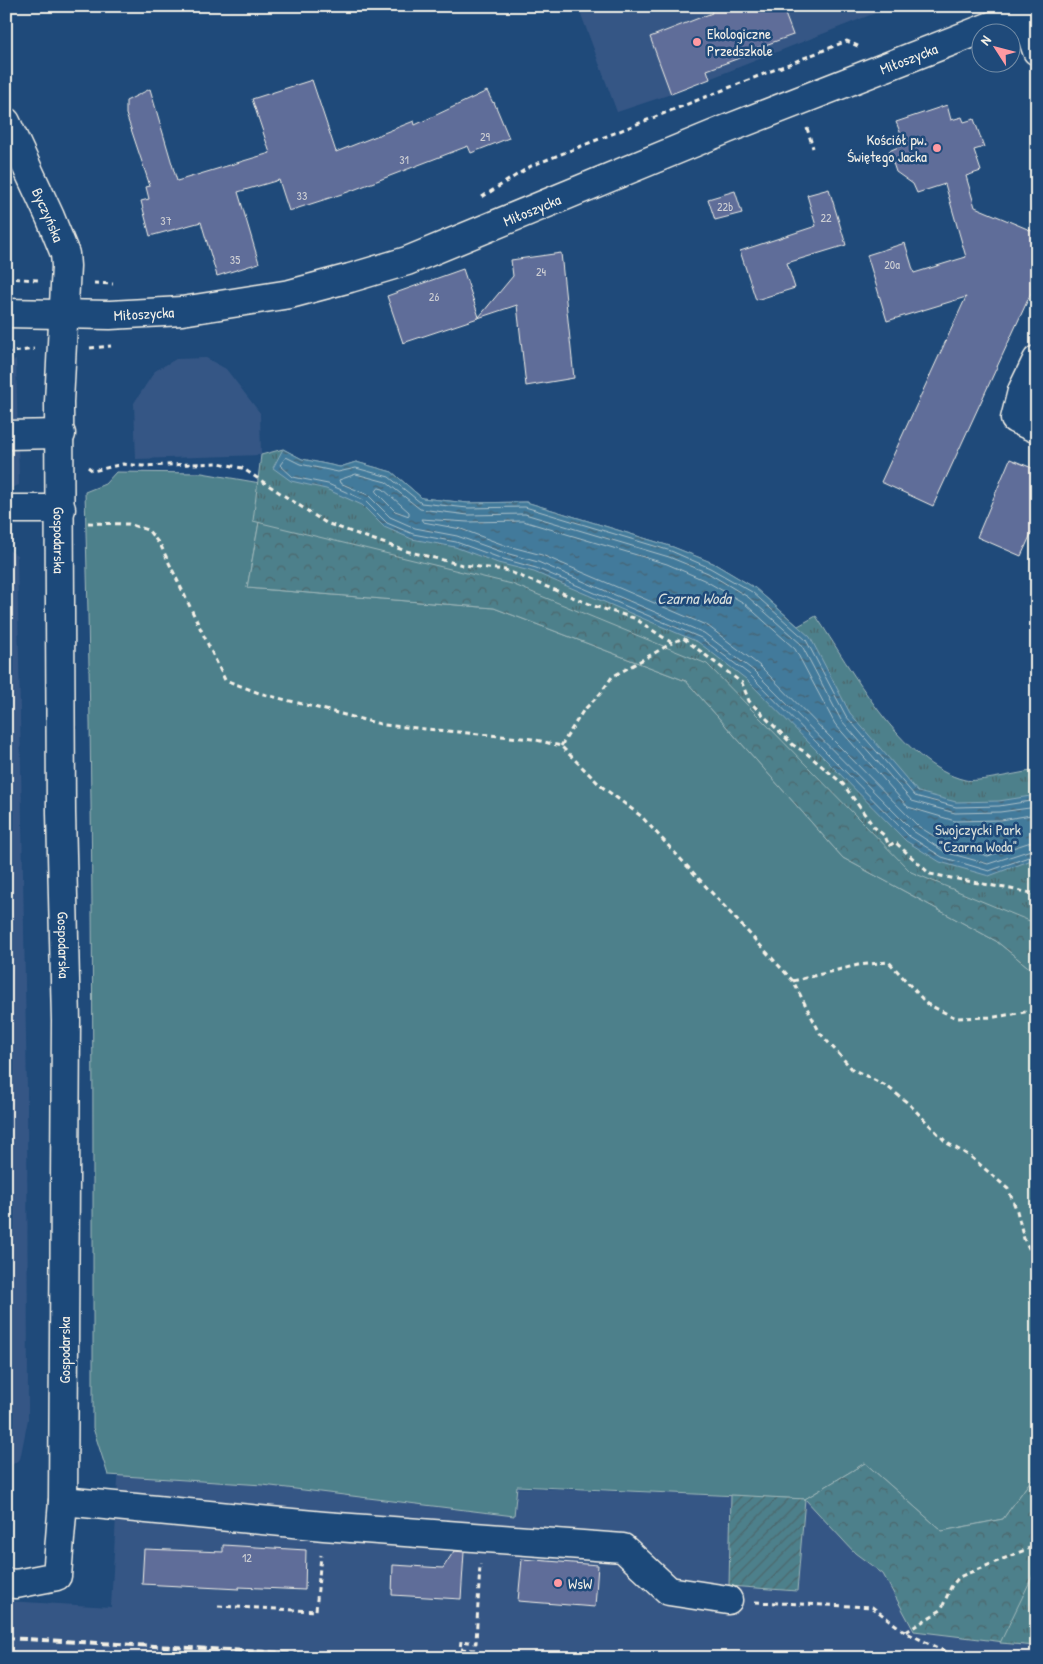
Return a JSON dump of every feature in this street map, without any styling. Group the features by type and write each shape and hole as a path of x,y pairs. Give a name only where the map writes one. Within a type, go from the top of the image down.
{"street":[{"path":"1030,11 1037,51"},
{"name":"Miłoszycka","path":"6,313 110,315 199,309 290,294 407,261 736,125 1030,11"},
{"name":"Byczyńska","path":"6,122 65,254 63,314"},
{"name":"Gospodarska","path":"6,1583 16,1584 56,1576 63,1501 66,1021 61,813 69,516 61,434 60,363 63,314"},
{"path":"1037,360 1022,392 1016,419 1037,429"},
{"path":"6,435 61,434"},
{"path":"6,509 69,516"},
{"path":"63,1501 324,1526 481,1536 622,1548 669,1591 728,1600"}],"path":[{"path":"476,201 531,166 660,117"},
{"path":"807,129 813,148"},
{"path":"6,278 29,279"},
{"path":"98,283 115,284"},
{"path":"6,353 25,350"},
{"path":"86,464 93,471 123,464 142,466 219,463 242,468 326,523 406,551 463,564 505,570 597,607 634,618 672,643"},
{"path":"69,516 128,524 148,530 161,546 225,680 259,693 384,725 532,739 561,746 601,786 641,816 793,981 820,1033 852,1069 888,1087 909,1104 947,1143 970,1156 1008,1189 1017,1211 1024,1239 1037,1263"},
{"path":"561,746 582,710 600,694 612,677 683,638 742,683 749,701 793,746 805,752 843,784 874,827 885,836 890,846 895,842 930,874 1037,894"},
{"path":"793,981 858,965 889,962 927,1004 956,1018 995,1017 1037,1010"},
{"path":"218,1606 316,1611 324,1526"},
{"path":"476,1658 476,1650 460,1649 461,1642 476,1643 481,1536"},
{"path":"905,1632 941,1610 951,1587 960,1577 1037,1545"},
{"path":"728,1600 872,1607 905,1632 958,1658"}],"shaded area":[{"name":"Ekologiczne Przedszkole","path":"578,6 893,6 671,94 617,112"},
{"path":"206,358 226,369 260,413 261,455 136,459 134,403 155,371 176,359"},
{"path":"16,360 19,485 6,490 6,362"},
{"path":"6,549 17,555 27,1091 28,1419 20,1459 6,1469"},
{"path":"120,1445 431,1484 805,1499 912,1510 1037,1642 1037,1658 6,1658 6,1601 111,1607"}],"green space":[{"name":"Czarna Woda","path":"283,449 302,459 340,467 356,462 392,472 422,498 468,503 526,502 673,547 713,563 755,588 798,626 816,616 880,712 899,735 920,755 942,771 971,781 1037,770 1037,924 911,872 707,664 512,584 253,521 261,455"},
{"path":"116,472 202,473 266,484 247,588 494,608 686,681 843,858 996,941 1037,974 1037,1472 1003,1519 942,1531 865,1463 805,1499 517,1486 514,1516 263,1485 108,1475 93,1428 91,843 85,492 105,484"},
{"name":"Swojczycki Park \"Czarna Woda\"","path":"266,484 595,597 1037,858 1037,974 996,941 843,858 686,681 494,608 247,588"},
{"path":"865,1463 942,1531 1003,1519 1037,1472 1037,1646 914,1631 883,1574 855,1553 805,1499"},
{"path":"731,1495 805,1499 797,1591 729,1586"},
{"path":"1037,1567 1037,1646 1000,1643"}],"water":[{"name":"Czarna Woda","path":"283,449 302,459 340,467 356,462 392,472 422,498 468,503 526,502 673,547 713,563 755,588 810,637 850,713 918,792 956,802 999,801 1037,795 1037,858 989,876 940,862 906,841 746,679 698,642 534,572 498,563 455,547 412,539 384,527 362,505 326,489 291,481 273,468"}],"building":[{"path":"710,6 782,6 793,35 757,48 758,51 707,70 710,79 671,94 650,37 712,13"},
{"path":"312,80 336,152 414,121 415,125 487,91 494,102 509,138 471,153 468,146 348,192 289,211 279,180 238,192 259,263 217,276 201,222 150,236 141,201 149,199 146,187 150,186 126,114 126,101 150,89 177,181 270,153 252,99"},
{"path":"947,105 951,120 962,117 964,122 974,119 984,147 974,150 981,171 966,176 975,207 1037,233 1037,280 933,506 881,482 966,297 887,321 867,255 905,243 914,273 966,257 945,184 917,193 913,184 896,172 889,151 905,144 896,122"},
{"path":"829,189 846,245 787,263 795,288 756,300 740,251 816,226 807,195"},
{"path":"735,191 742,213 715,220 708,199"},
{"path":"561,253 574,378 526,386 517,305 403,343 387,296 463,269 479,317 513,276 511,260"},
{"path":"1010,459 1037,470 1037,521 1021,556 977,537"},
{"path":"223,1545 306,1550 305,1590 142,1584 144,1549 223,1552"},
{"path":"454,1551 464,1552 461,1599 392,1595 393,1565 443,1568"},
{"name":"WsW","path":"522,1559 598,1565 595,1607 518,1601"}],"railway":[{"path":"6,1638 376,1658"}],"place":[{"name":"Ekologiczne Przedszkole","path":"697,42"},
{"name":"Kościół pw. Świętego Jacka","path":"937,148"},
{"name":"WsW","path":"558,1583"}]}
